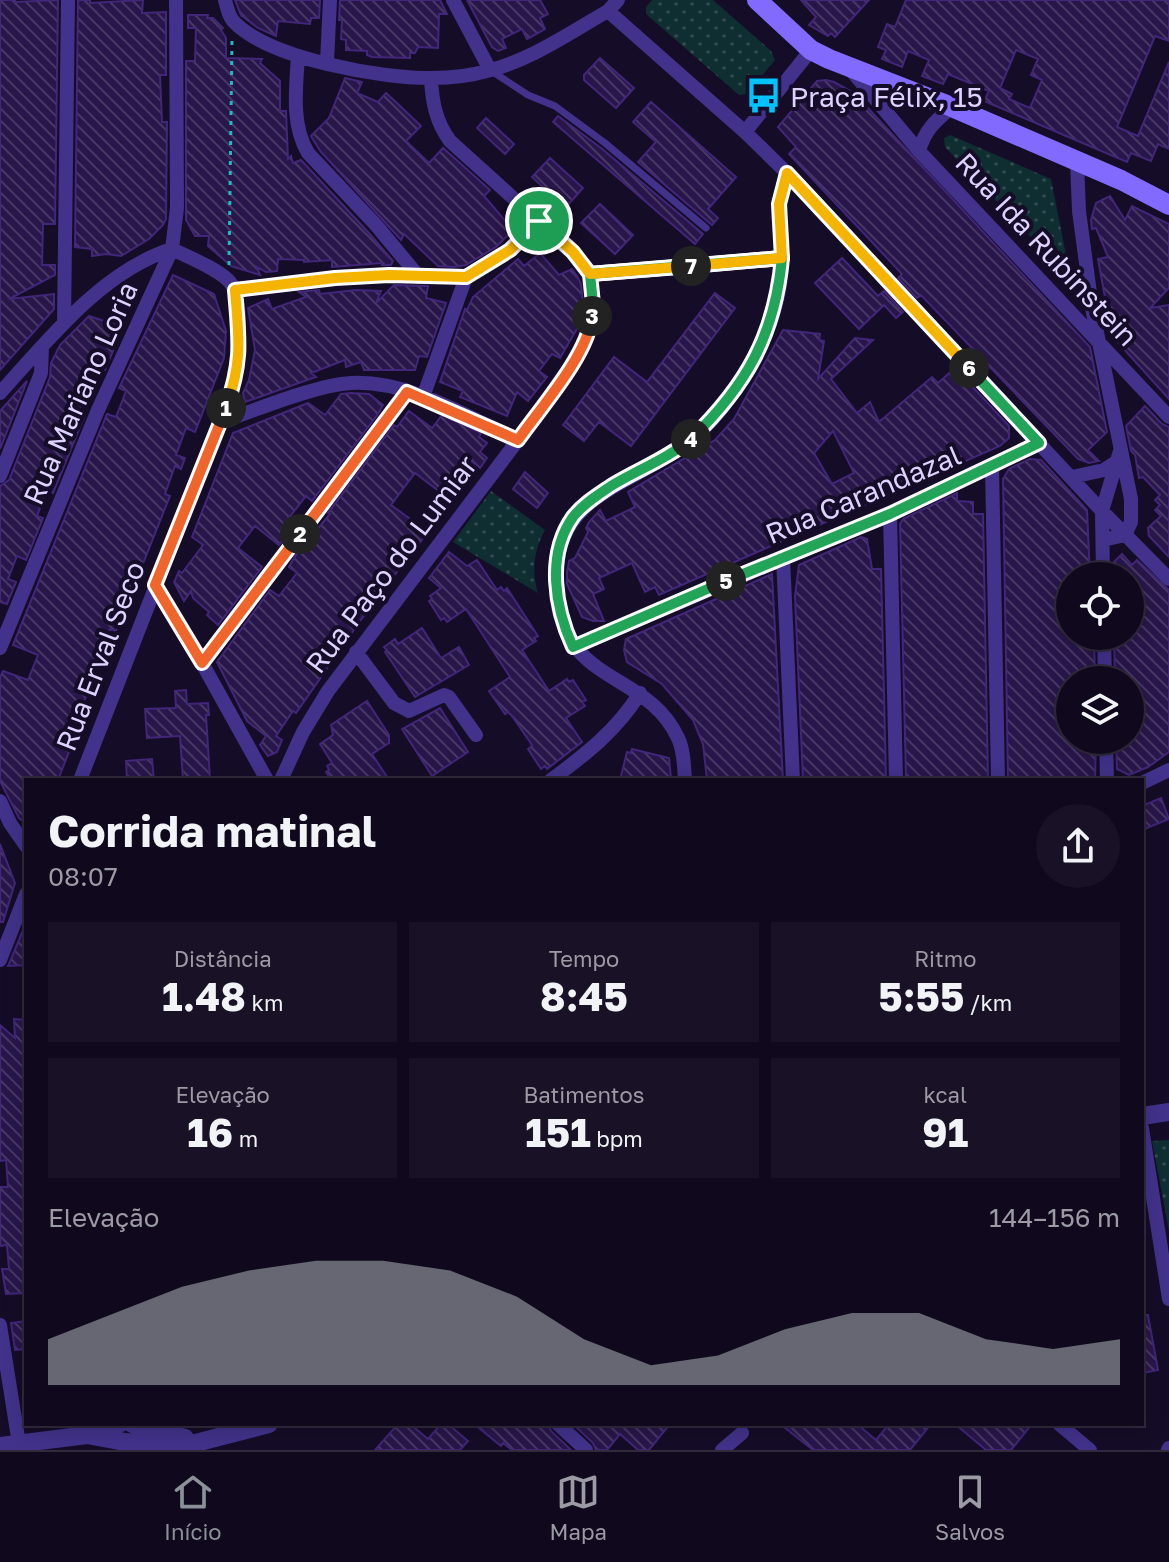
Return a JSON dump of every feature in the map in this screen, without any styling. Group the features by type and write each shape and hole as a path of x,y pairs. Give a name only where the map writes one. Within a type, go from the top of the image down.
{"main road":[{"path":"757,0 811,50 1121,180 1169,205"}],"street":[{"path":"64,322 68,0"},
{"name":"Rua Mariano Loria","path":"0,648 98,410 172,249 177,208 176,0"},
{"path":"225,0 232,20 264,42 298,56 385,75 431,78 461,77 527,57 613,6 787,173 1169,579"},
{"path":"327,62 330,0"},
{"path":"453,0 490,70"},
{"path":"745,132 811,50"},
{"path":"298,56 297,112 301,141 308,153 376,225 419,277"},
{"name":"Rua Ida Rubinstein","path":"846,64 919,151 1169,417"},
{"path":"431,78 431,95 440,127 463,154 573,252 590,274 782,258"},
{"name":"Rua Ida Rubinstein","path":"919,151 931,123 952,107"},
{"path":"1077,162 1079,211 1098,341 1107,372 1119,455 1131,499 1131,522 1125,535"},
{"path":"685,778 679,740 667,720 640,693 612,680 573,647 559,612 557,563 562,540 573,518 590,501 688,442 732,396 765,338 774,313 782,258 779,204 787,173"},
{"path":"0,393 64,322 130,268 172,249 225,277 235,290 335,278 466,277 510,250 539,221"},
{"name":"Rua Paço do Lumiar","path":"282,778 303,732 356,652 518,440 579,354 590,329 593,304 590,274"},
{"path":"423,397 466,277"},
{"name":"Rua Erval Seco","path":"84,776 155,585 221,422 239,366 235,290"},
{"path":"0,476 41,373 42,347"},
{"path":"221,422 348,383 376,384 423,397 518,440"},
{"path":"202,663 407,392"},
{"name":"Rua Carandazal","path":"573,647 890,514 1039,443"},
{"path":"1072,477 1104,470 1119,455"},
{"path":"1103,562 1102,511 1119,455"},
{"path":"992,466 998,778"},
{"path":"1109,491 1131,499"},
{"path":"890,514 896,778"},
{"path":"1103,540 1125,535"},
{"path":"783,557 793,778"},
{"path":"155,585 266,778"},
{"path":"356,652 397,706 409,711 424,701 444,695 449,697 476,735"},
{"path":"554,778 605,737 640,693"},
{"path":"1106,754 1107,778"},
{"path":"1144,782 1169,770"},
{"path":"0,801 24,843"},
{"path":"0,960 24,899"},
{"path":"1144,1116 1169,1112"},
{"path":"1144,1141 1169,1299"},
{"path":"0,1325 13,1446 87,1435 127,1433 175,1437 196,1444 262,1426"},
{"path":"560,1426 586,1450"},
{"path":"1061,1426 1090,1450"},
{"path":"722,1450 742,1433"}],"lane":[{"path":"490,70 528,95 555,106 706,228"}],"path":[{"path":"225,277 230,261 232,20"}],"green space":[{"path":"652,0 713,0 771,51 775,60 747,94 739,95 646,14 646,7"},
{"path":"950,135 1051,179 1067,271 1063,271 945,147 944,138"},
{"path":"491,491 545,530 535,560 538,593 453,542"},
{"path":"1169,1140 1169,1231 1152,1141"}],"building":[{"path":"0,0 58,0 55,224 43,224 42,265 55,265 55,275 9,299 54,294 54,309 0,370"},
{"path":"78,0 90,0 90,3 143,0 142,13 166,12 166,75 160,75 162,122 167,122 166,219 149,239 121,256 92,256 92,249 75,247"},
{"path":"235,0 320,0 319,18 311,18 310,24 278,21 276,36 258,28 241,15"},
{"path":"440,0 447,14 439,14 438,48 418,47 415,53 410,53 410,58 372,57 367,55 367,51 346,50 346,40 341,39 342,20 339,20 340,1"},
{"path":"467,0 540,0 548,14 540,18 545,29 527,39 522,29 502,39 506,48 498,51 492,47"},
{"path":"801,0 869,0 835,37 809,25 816,17"},
{"path":"906,0 1169,0 1169,41 1155,36 1117,127 1138,136 1169,62 1169,149 1158,144 1151,161 1131,153 1127,162 984,101 989,91 948,74 943,84 922,76 929,60 908,51 902,67 882,59 886,50 878,47 887,24 895,27","holes":["1016,50 1038,59 1031,75 1042,80 1030,108 1009,99 1012,94 1000,88"]},
{"path":"188,15 208,15 207,18 213,18 223,28 226,58 262,59 260,63 280,81 280,111 286,111 288,159 291,156 293,163 301,160 393,261 391,265 332,267 332,260 304,262 278,259 277,271 266,272 257,267 260,275 231,266 208,246 209,236 195,236 186,220 186,61 195,61 196,28 188,28"},
{"path":"600,58 634,88 616,108 584,80 584,75"},
{"path":"345,78 362,82 357,93 378,102 386,93 421,126 406,141 429,163 443,148 490,190 484,196 509,225 506,227 510,233 496,247 466,265 438,266 404,234 401,240 321,152 311,136 329,118"},
{"path":"826,80 854,93 1090,347 1107,432 1088,450 1099,461 1089,463 1078,459 921,295 917,298 898,278 902,274 789,154 796,147 778,127 817,81"},
{"path":"651,102 736,177 708,209 718,218 712,225 638,162 656,142 633,122"},
{"path":"558,116 703,234 695,244 553,122"},
{"path":"486,118 514,144 505,154 477,128"},
{"path":"550,158 583,188 565,208 532,177"},
{"path":"1110,196 1125,220 1132,206 1169,224 1169,288 1150,308 1169,305 1169,399 1112,336 1098,259 1108,257 1096,228 1092,229 1091,220 1096,203"},
{"path":"600,204 633,235 615,254 581,223"},
{"path":"540,253 559,275 572,269 577,276 583,304 581,322 560,358 552,354 539,371 547,377 528,401 517,392 507,416 460,397 463,391 440,382 465,309 473,297 518,259 524,266"},
{"path":"842,258 878,296 884,291 903,312 896,318 884,305 859,329 815,283"},
{"path":"173,275 214,294 226,331 224,358 195,432 186,428 176,455 185,458 181,469 175,466 165,494 170,496 116,631 110,629 84,702 88,703 59,778 24,778 24,822 19,818 0,781 0,677 3,671 28,680 38,655 13,645 107,414 116,417 126,391 119,388"},
{"path":"394,285 428,286 426,298 446,303 427,357 419,356 415,370 364,370 361,362 346,367 345,360 311,373 316,377 245,402 243,393 255,350 248,308 268,299 272,309 306,297 299,292 319,290 320,294 381,291 376,303"},
{"path":"715,293 735,308 631,446 599,422 584,441 563,425 614,357 647,382"},
{"path":"89,316 123,327 105,370 94,366 79,412 85,415 53,493 47,490 37,516 43,518 26,560 17,556 8,579 16,582 7,604 0,602 0,486 9,480 60,345"},
{"path":"783,330 820,334 819,340 824,341 818,379 855,338 873,340 831,379 857,413 870,402 879,422 932,377 938,383 955,368 1009,426 1009,438 1000,446 659,595 655,587 645,592 632,563 599,578 604,589 593,594 604,621 582,617 567,584 567,572 569,561 575,558 588,532 589,522 600,510 606,521 635,507 628,492 715,440 734,419","holes":["833,431 854,473 832,484 814,453"]},
{"path":"27,381 0,449 0,411"},
{"path":"341,394 369,394 383,405 312,501 306,496 288,519 281,529 288,533 279,545 255,526 238,548 262,567 218,625 193,598 191,591 184,601 174,582 179,571 182,573 203,545 192,537 233,433 308,403 325,415"},
{"path":"1145,406 1169,427 1169,557 1149,536 1148,528 1161,516 1155,510 1160,505 1155,500 1160,495 1143,477 1139,478 1126,426"},
{"path":"409,411 432,428 442,415 481,433 479,437 487,443 480,452 487,458 480,468 472,462 456,484 461,488 452,501 415,473 391,505 428,532 372,604 296,713 293,711 276,736 282,740 277,752 268,756 260,745 266,736 247,721 217,662 270,590 279,596 297,573 289,567 295,556 330,514 394,425 397,427"},
{"path":"1030,459 1041,460 1087,510 1089,562 1056,562 1056,650 1094,650 1095,666 1056,666 1056,754 1096,754 1095,778 1008,778 1003,479 1009,469"},
{"path":"525,472 548,493 537,508 513,489"},
{"path":"957,493 957,501 973,502 973,514 983,514 988,778 906,778 900,524 903,519"},
{"path":"861,537 867,539 872,569 881,569 886,778 803,778 795,596 799,565"},
{"path":"449,552 467,566 477,560 497,590 507,588 538,636 534,638 536,641 522,650 549,691 567,679 569,682 573,680 586,700 582,702 585,706 566,718 582,742 547,769 545,766 541,769 528,749 532,746 530,742 489,691 510,677 466,609 447,622 444,618 441,620 429,601 432,599 430,596 441,588 429,578"},
{"path":"1122,554 1129,562 1114,562"},
{"path":"1144,567 1169,590 1169,752 1148,767 1129,775 1117,769 1116,754 1144,754 1144,666 1115,666 1114,650 1144,650"},
{"path":"772,574 783,778 707,778 703,744 693,720 662,684 627,662 624,650 626,639"},
{"path":"422,628 441,658 459,647 469,665 415,697 384,647 395,639 398,644"},
{"path":"186,690 187,704 208,703 210,778 183,778 180,736 147,738 145,709 176,708 175,691"},
{"path":"367,701 389,735 389,743 372,754 388,778 330,778 326,772 329,770 327,766 332,763 320,744 333,735 331,725"},
{"path":"440,708 468,752 432,776 402,729"},
{"path":"632,749 669,758 671,778 620,778 627,752 631,753"},
{"path":"152,759 154,778 127,778 126,761"},
{"path":"1161,798 1169,819 1144,829 1144,805"},
{"path":"0,844 15,883 3,922 0,922"},
{"path":"24,928 24,965 9,964"},
{"path":"14,1019 24,1020 24,1293 6,1294 2,1269 9,1269 7,1245 0,1246 0,1187 8,1187 6,1160 0,1161 0,1025 15,1038"},
{"path":"1144,1315 1148,1315 1158,1370 1144,1373"},
{"path":"24,1321 24,1349 15,1350 11,1323"},
{"path":"396,1426 412,1426 428,1439 439,1426 450,1426 468,1441 460,1450 375,1450"},
{"path":"476,1426 549,1426 571,1450 512,1450 503,1443 501,1446"},
{"path":"575,1426 668,1426 649,1450 638,1450 620,1434 607,1450 596,1450"},
{"path":"783,1426 859,1426 876,1440 887,1426 929,1426 910,1450 813,1450"},
{"path":"957,1426 1030,1426 1011,1450 986,1450"}],"place":[{"name":"Praça Félix, 15","path":"764,96"}],"route":[{"path":"539,221 510,250 466,277 389,275 335,278 235,290 239,366 221,422 155,585 202,663 407,392 518,440 579,354 590,329 593,304 590,274 782,258 780,286 765,338 732,396 688,442 614,485 590,501 573,518 562,540 556,589 559,612 573,647 890,514 1039,443 787,173 779,204 782,258 686,266 590,274 573,252 539,221"}]}
